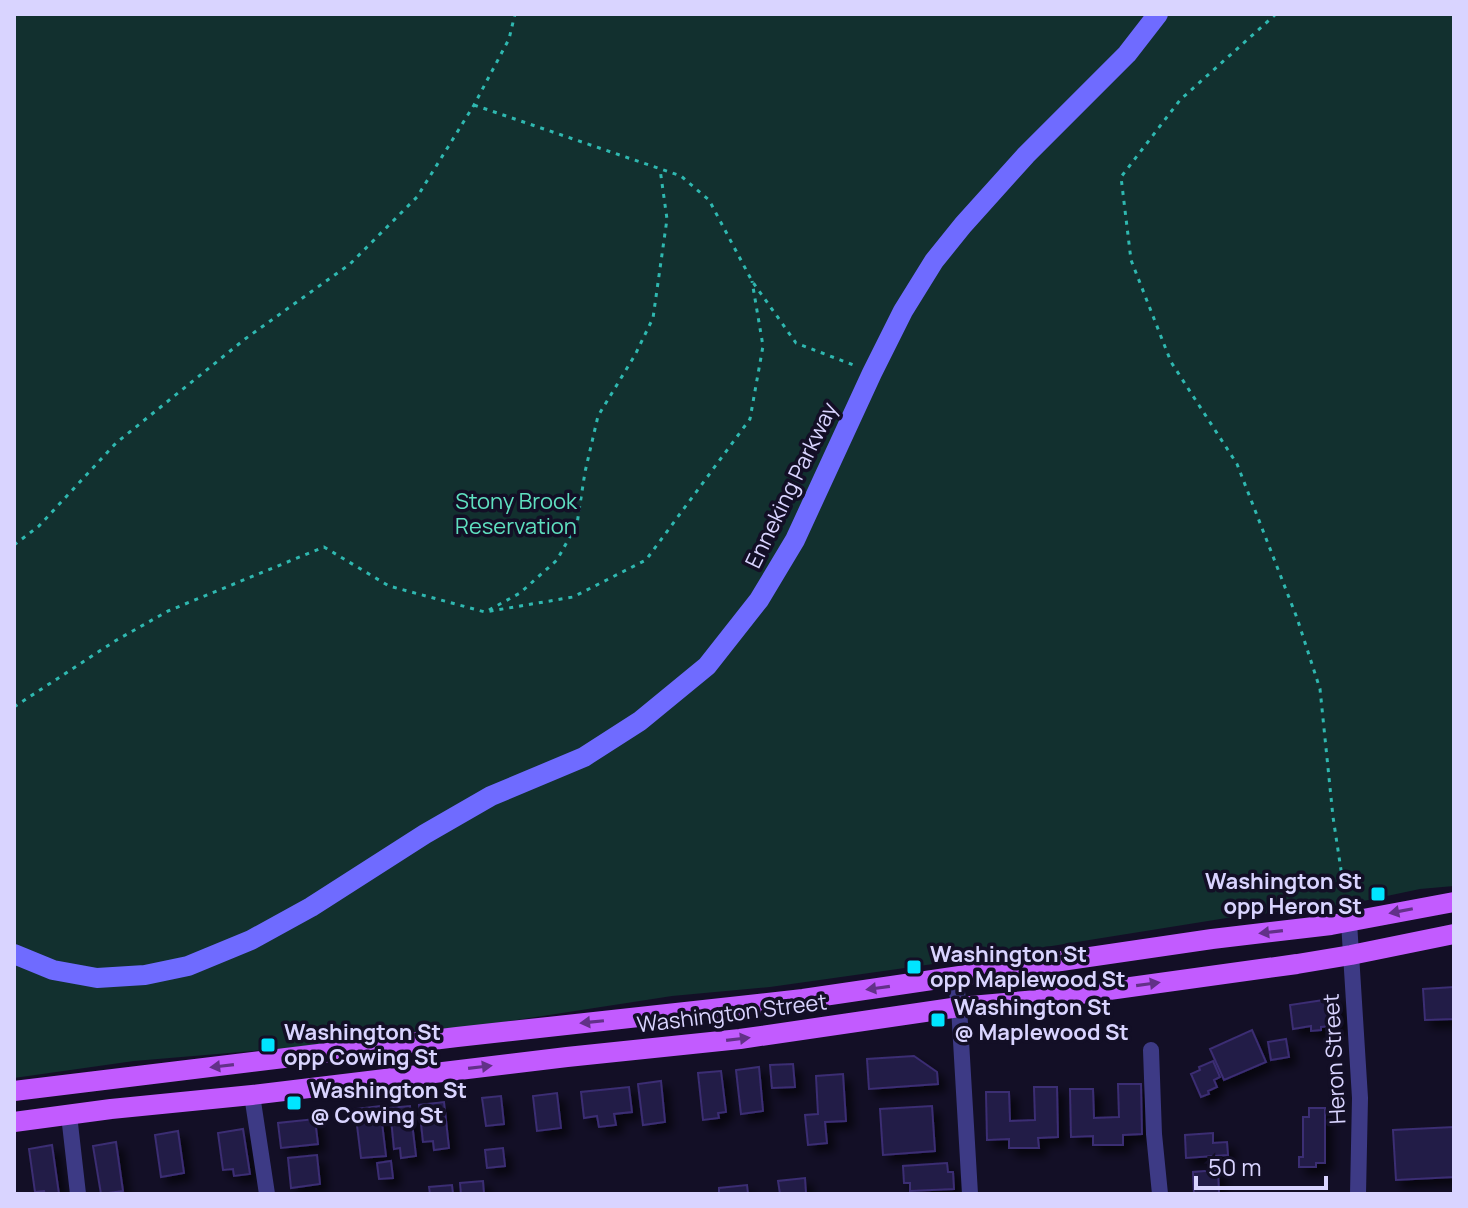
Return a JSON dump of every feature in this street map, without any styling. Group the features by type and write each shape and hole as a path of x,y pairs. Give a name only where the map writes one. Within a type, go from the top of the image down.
{"main road":[{"name":"Enneking Parkway","path":"14,954 53,970 97,978 145,975 188,966 251,940 311,907 491,796 584,757 640,721 707,666 759,600 795,540 872,373 903,311 934,261 1026,155 1127,54 1158,14"},
{"name":"Washington Street","path":"14,1091 803,999 1212,939 1347,914 1454,902"},
{"name":"Washington Street","path":"14,1122 740,1039 1351,955 1454,934"}],"street":[{"name":"Heron Street","path":"1347,914 1360,1098 1358,1194"},
{"path":"955,977 970,1194"},
{"path":"1151,1050 1160,1194"},
{"path":"252,1095 267,1194"},
{"path":"69,1115 78,1194"}],"path":[{"path":"14,545 39,526 116,443 245,339 350,264 417,197 474,105 509,39 515,14"},
{"path":"1276,14 1180,100 1121,177 1131,260 1171,362 1237,464 1297,618 1320,689 1347,914"},
{"path":"474,105 681,176 709,200 752,281 796,343 872,373"},
{"path":"485,612 520,593 557,560 577,524 598,416 635,355 653,318 667,219 660,169"},
{"path":"14,707 115,641 168,611 324,547 389,586 485,612 573,597 646,560 750,419 763,346 752,281"}],"green space":[{"name":"Stony Brook Reservation","path":"14,14 1454,14 1454,886 1420,889 1349,904 1233,917 770,987 672,996 491,1024 287,1048 134,1061 14,1078"}],"building":[{"path":"1454,987 1454,1019 1425,1020 1423,989"},
{"path":"1337,998 1341,1025 1311,1031 1311,1026 1293,1029 1290,1005"},
{"path":"1252,1030 1266,1062 1224,1080 1210,1049"},
{"path":"1286,1039 1289,1057 1271,1060 1268,1042"},
{"path":"914,1056 937,1072 938,1084 869,1089 867,1059"},
{"path":"1213,1061 1220,1077 1214,1080 1217,1087 1201,1097 1191,1074"},
{"path":"793,1064 795,1087 772,1088 770,1065"},
{"path":"759,1067 763,1111 741,1114 736,1070"},
{"path":"721,1071 726,1112 718,1113 719,1118 703,1120 698,1073"},
{"path":"843,1074 846,1121 825,1122 827,1143 808,1145 805,1115 818,1114 816,1076"},
{"path":"661,1081 665,1122 643,1125 638,1084"},
{"path":"1118,1084 1141,1084 1142,1134 1123,1135 1123,1145 1093,1145 1093,1136 1071,1137 1070,1089 1093,1089 1094,1118 1119,1117"},
{"path":"629,1087 632,1112 614,1114 616,1125 599,1127 597,1116 584,1118 581,1092"},
{"path":"1034,1087 1057,1087 1058,1137 1038,1138 1039,1148 1009,1148 1009,1139 987,1140 986,1092 1009,1092 1010,1121 1035,1120"},
{"path":"557,1093 561,1128 537,1131 533,1096"},
{"path":"501,1096 504,1124 486,1126 482,1098"},
{"path":"444,1102 449,1148 434,1150 433,1141 423,1142 419,1105"},
{"path":"380,1106 386,1156 361,1158 355,1109"},
{"path":"410,1106 416,1156 401,1158 400,1148 394,1149 390,1108"},
{"path":"932,1106 935,1151 883,1155 880,1109"},
{"path":"1309,1108 1325,1108 1325,1163 1316,1163 1316,1167 1299,1167 1299,1157 1303,1157 1303,1117 1309,1117"},
{"path":"315,1119 318,1144 281,1148 278,1123"},
{"path":"1454,1127 1454,1177 1396,1180 1393,1130"},
{"path":"243,1129 250,1174 234,1176 233,1169 223,1170 218,1133"},
{"path":"178,1131 184,1173 161,1177 155,1135"},
{"path":"1213,1133 1213,1143 1227,1142 1228,1155 1186,1158 1185,1135"},
{"path":"116,1142 123,1191 101,1194 93,1146"},
{"path":"52,1145 59,1194 35,1192 29,1149"},
{"path":"503,1148 505,1166 487,1168 485,1150"},
{"path":"317,1155 320,1184 291,1188 288,1158"},
{"path":"391,1161 393,1178 379,1179 377,1163"},
{"path":"947,1163 948,1172 953,1172 954,1189 910,1191 910,1183 904,1183 903,1166"},
{"path":"1218,1170 1219,1193 1194,1194 1193,1172"},
{"path":"805,1178 806,1194 780,1194 778,1181"},
{"path":"483,1181 484,1194 461,1194 460,1183"},
{"path":"452,1185 453,1194 430,1194 429,1187"},
{"path":"747,1185 748,1194 719,1194 719,1188"}],"place":[{"name":"Washington St opp Heron St","path":"1378,894"},
{"name":"Washington St opp Maplewood St","path":"914,967"},
{"name":"Washington St @ Maplewood St","path":"938,1020"},
{"name":"Washington St opp Cowing St","path":"268,1045"},
{"name":"Washington St @ Cowing St","path":"294,1103"}]}
